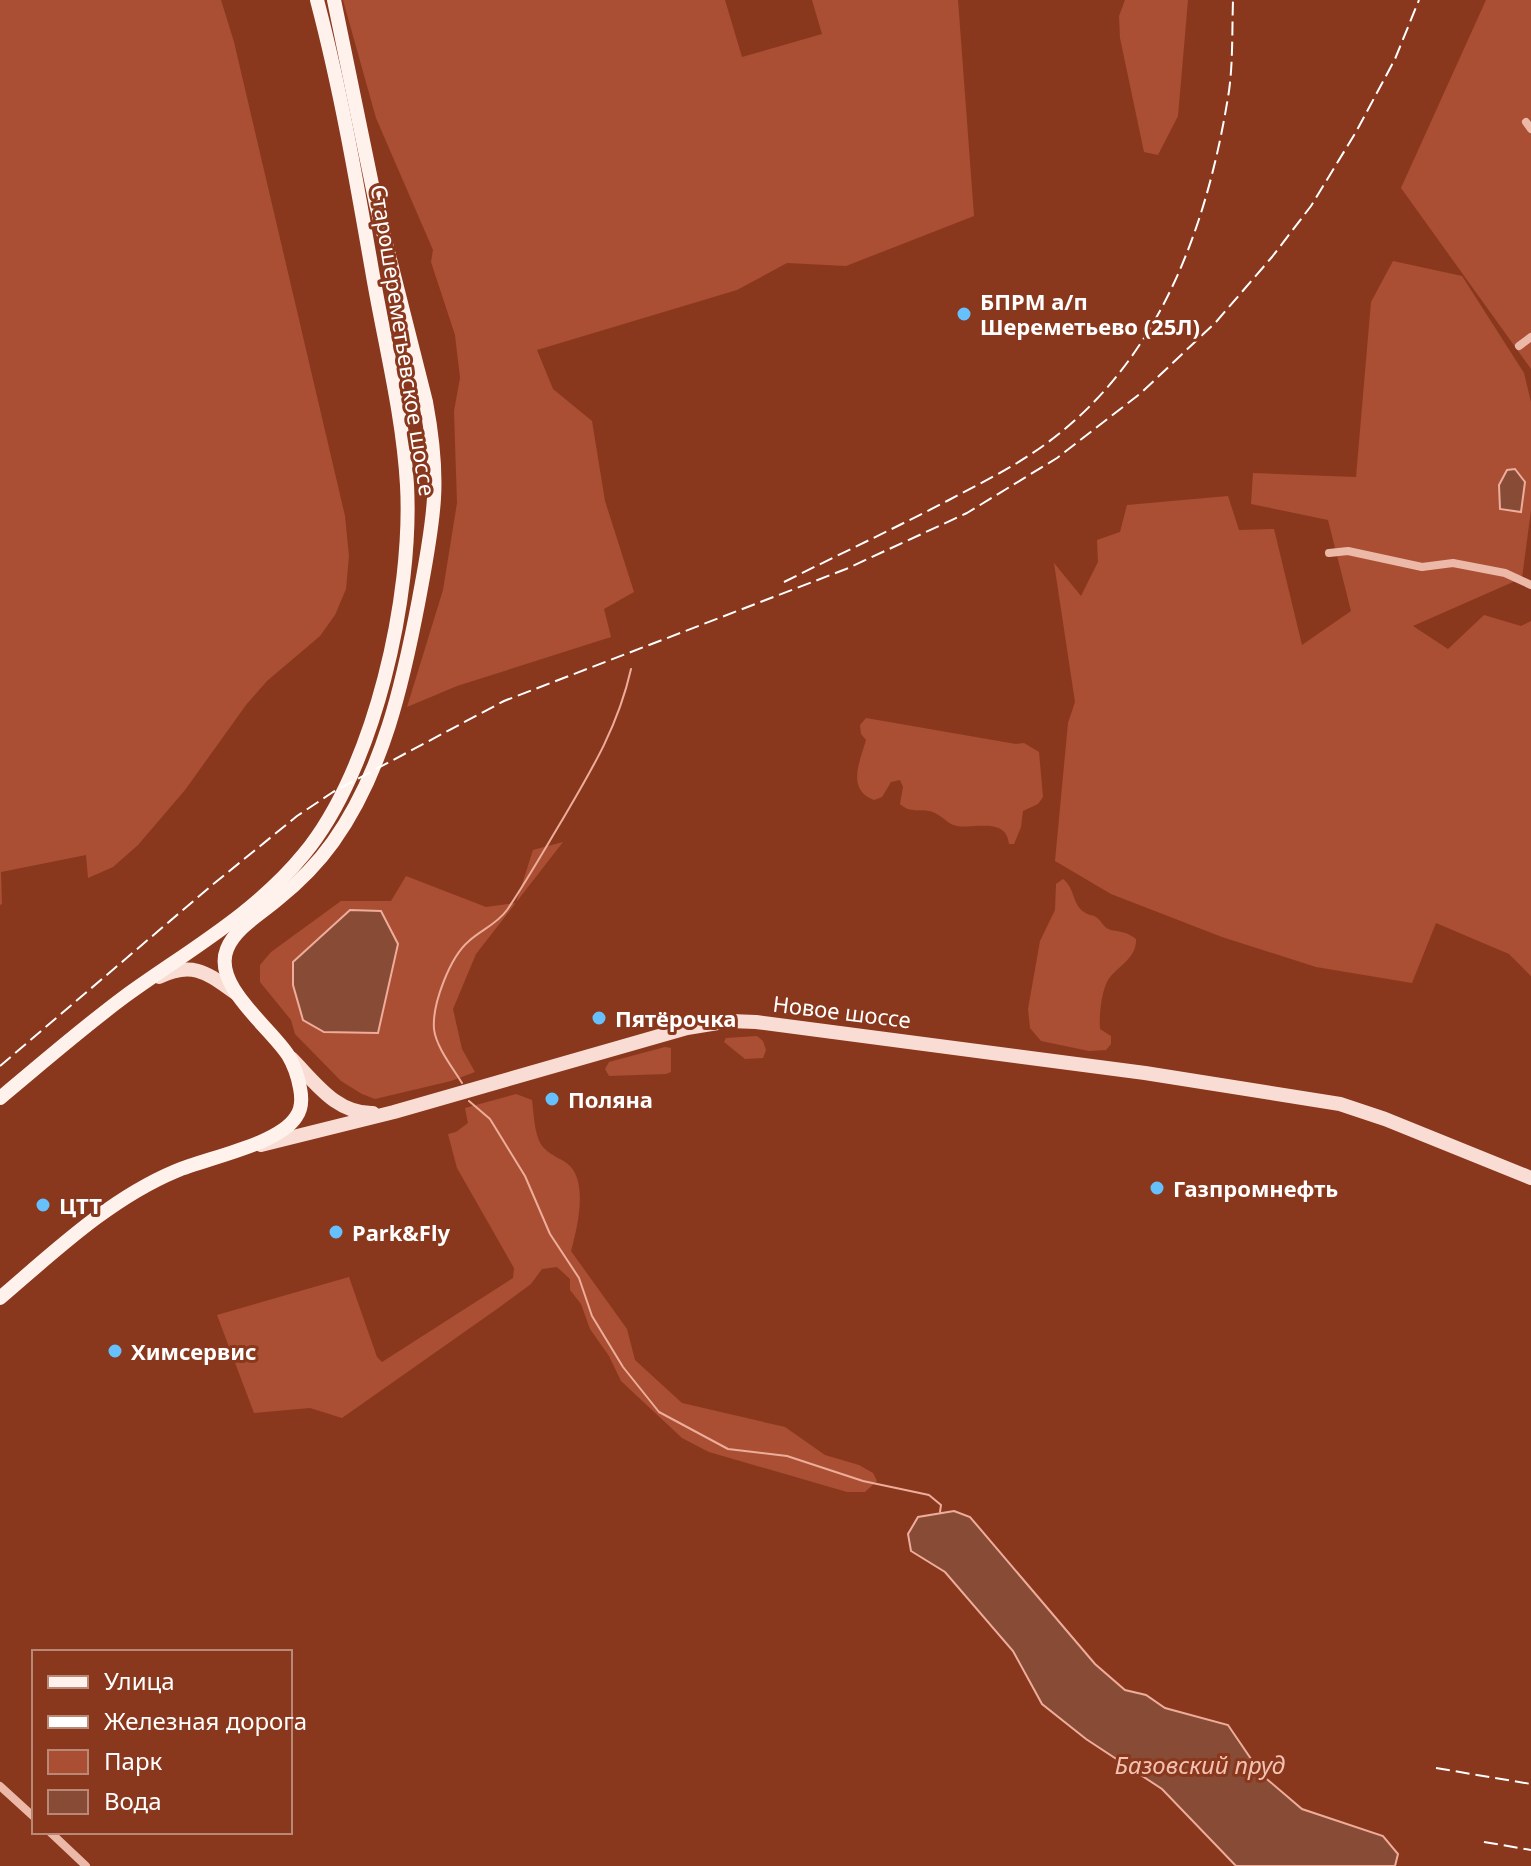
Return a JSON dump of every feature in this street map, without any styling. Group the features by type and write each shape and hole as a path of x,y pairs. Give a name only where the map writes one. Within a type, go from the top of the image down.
{"main road":[{"name":"Старошереметьевское шоссе","path":"0,1098 72,1038 229,924 281,881 326,825 360,759 385,673 404,579 408,510 403,446 359,196 317,0"},
{"name":"Старошереметьевское шоссе","path":"237,995 226,975 227,948 240,930 281,897 331,844 365,787 382,747 410,643 432,520 434,465 426,402 376,204 334,0"},
{"path":"148,982 170,971 193,968 213,977 237,995 287,1054 337,1104 363,1113 394,1112"},
{"name":"Новое шоссе","path":"0,1298 128,1195 177,1170 245,1148 394,1112 687,1028 720,1022 743,1022 1145,1073 1340,1104 1531,1178"},
{"path":"245,1148 286,1128 301,1107 295,1070 287,1054"}],"street":[{"path":"1519,346 1531,337"},
{"path":"1329,553 1348,551 1422,567 1453,563 1505,573 1531,585"},
{"path":"0,1786 32,1815"},
{"path":"52,1834 86,1866"}],"green space":[{"path":"0,0 221,0 234,42 345,516 349,556 346,589 335,615 320,636 267,681 246,705 185,790 138,845 113,867 88,878 86,855 1,872 0,905"},
{"path":"343,0 725,0 742,57 822,34 812,0 958,0 974,216 846,266 787,263 737,290 537,350 553,389 592,421 605,501 634,592 604,609 611,637 457,686 407,707 443,590 457,503 454,411 460,378 455,335 431,262 433,250 376,118"},
{"path":"1125,0 1188,0 1178,116 1158,155 1144,152 1120,38 1119,16"},
{"path":"1486,0 1531,0 1531,369 1401,188"},
{"path":"1393,261 1462,276 1524,373 1531,402 1531,510 1522,578 1413,626 1448,649 1484,615 1521,626 1531,621 1531,976 1509,954 1436,923 1412,983 1316,967 1222,937 1111,894 1055,861 1068,723 1075,702 1054,563 1081,596 1098,562 1097,540 1120,532 1127,505 1228,496 1239,530 1274,529 1302,645 1351,611 1328,520 1251,504 1253,473 1356,477 1371,302"},
{"path":"866,718 1024,743 1039,752 1043,797 1038,804 1023,811 1014,844 1009,844 1007,836 996,827 957,826 931,811 904,807 900,804 903,787 900,780 891,782 882,797 874,800 865,795 860,789 857,774 866,740 861,734 860,725"},
{"path":"563,842 516,902 533,850"},
{"path":"406,876 486,907 516,903 476,954 453,1009 462,1049 475,1072 451,1081 375,1099 362,1094 341,1081 295,1034 291,1020 260,982 260,965 271,952 341,901 391,901"},
{"path":"1063,879 1084,912 1096,917 1108,929 1136,939 1133,952 1107,982 1103,993 1100,1029 1111,1036 1111,1044 1106,1050 1089,1051 1041,1041 1030,1028 1028,1009 1040,941 1055,910 1056,884"},
{"path":"757,1036 766,1050 763,1058 745,1059 724,1042 726,1038"},
{"path":"671,1048 671,1072 666,1074 609,1076 605,1069 609,1062"},
{"path":"516,1094 532,1100 541,1144 570,1166 575,1174 579,1184 580,1207 571,1251 627,1329 635,1360 682,1403 785,1427 825,1455 859,1465 873,1473 877,1481 865,1492 847,1492 709,1452 682,1438 621,1381 609,1356 590,1329 581,1304 570,1290 570,1279 557,1267 542,1269 531,1284 342,1418 310,1408 254,1413 217,1315 349,1277 377,1357 382,1362 513,1278 514,1268 457,1168 448,1134 468,1123 465,1108"}],"water":[{"path":"1515,469 1525,482 1521,512 1500,509 1499,485 1507,470"},
{"path":"350,910 381,911 398,944 378,1033 324,1032 303,1020 293,985 293,962"},
{"name":"Базовский пруд","path":"954,1511 970,1517 1095,1664 1125,1690 1146,1695 1165,1708 1228,1725 1262,1775 1302,1809 1383,1836 1398,1854 1395,1866 1236,1866 1162,1789 1086,1739 1042,1704 1013,1651 945,1572 911,1551 908,1534 918,1517"}],"waterway":[{"path":"462,1083 435,1036 434,1019 444,982 462,948 503,915 583,785 619,710 631,669"},
{"path":"469,1101 490,1119 525,1176 550,1234 579,1278 592,1316 623,1367 659,1412 728,1449 787,1456 863,1481 929,1495 941,1505 940,1512"}],"railway":[{"path":"784,582 947,501 1023,459 1086,410 1120,372 1149,330 1172,286 1208,191 1229,91 1233,0"},
{"path":"0,1066 211,886 297,816 333,792 504,701 846,569 967,513 1057,458 1141,393 1216,322 1272,257 1311,206 1356,132 1395,59 1419,0"},
{"path":"1436,1768 1531,1784"},
{"path":"1484,1842 1531,1850"}],"place":[{"name":"БПРМ а/п Шереметьево (25Л)","path":"964,314"},
{"name":"Пятёрочка","path":"599,1018"},
{"name":"Поляна","path":"552,1099"},
{"name":"Газпромнефть","path":"1157,1188"},
{"name":"ЦТТ","path":"43,1205"},
{"name":"Park&Fly","path":"336,1232"},
{"name":"Химсервис","path":"115,1351"}]}
